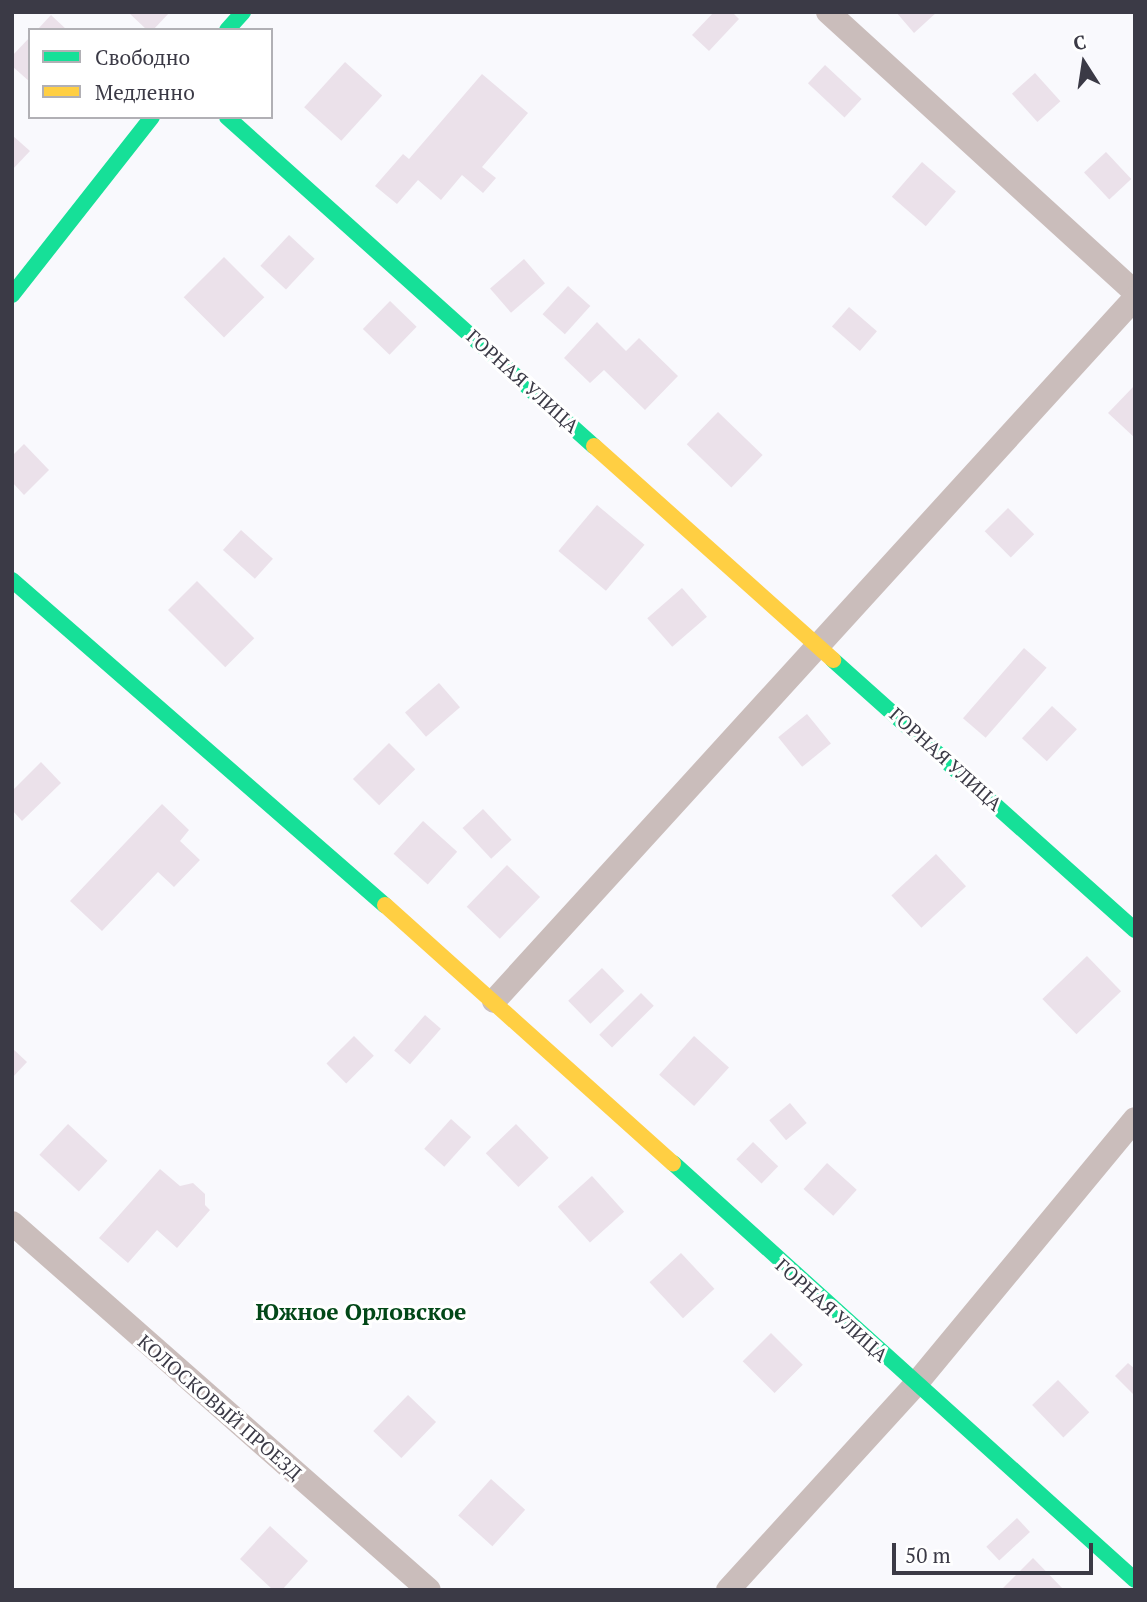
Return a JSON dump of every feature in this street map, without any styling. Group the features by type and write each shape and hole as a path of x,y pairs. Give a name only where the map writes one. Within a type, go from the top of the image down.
{"street":[{"path":"229,28 243,12"},
{"path":"828,12 1135,292"},
{"path":"12,295 150,119"},
{"name":"ГОРНАЯ УЛИЦА","path":"228,119 1135,930"},
{"path":"494,1001 1135,299"},
{"name":"ГОРНАЯ УЛИЦА","path":"12,580 494,1001 915,1385"},
{"path":"728,1590 915,1385 1135,1119"},
{"name":"КОЛОСКОВЫЙ ПРОЕЗД","path":"12,1223 429,1590"},
{"path":"915,1385 1135,1580"}],"building":[{"path":"128,12 170,12 155,28 145,28"},
{"path":"714,12 732,12 739,19 709,51 692,35"},
{"path":"896,12 937,12 914,33"},
{"path":"51,15 65,28 39,28"},
{"path":"28,39 28,80 12,66 12,56"},
{"path":"345,62 382,95 341,141 304,107"},
{"path":"825,65 862,99 845,117 808,83"},
{"path":"1035,73 1060,101 1037,122 1012,94"},
{"path":"482,74 528,113 482,167 496,178 483,193 462,175 441,200 418,180 397,204 375,186 403,154 409,159"},
{"path":"12,135 30,151 12,170"},
{"path":"1106,152 1131,179 1109,200 1084,172"},
{"path":"922,162 956,192 926,226 892,197"},
{"path":"289,235 315,259 286,290 260,266"},
{"path":"224,257 264,297 224,338 184,297"},
{"path":"524,259 545,283 511,313 490,289"},
{"path":"568,286 590,306 565,334 543,314"},
{"path":"390,301 417,327 390,355 363,329"},
{"path":"849,307 877,331 860,351 832,327"},
{"path":"597,322 626,351 639,338 678,376 645,410 604,370 590,383 564,358"},
{"path":"1135,385 1135,438 1108,413"},
{"path":"718,412 763,455 731,487 687,444"},
{"path":"24,444 49,470 24,495 12,482 12,456"},
{"path":"597,505 644,545 606,591 558,551"},
{"path":"1008,508 1034,534 1011,557 985,531"},
{"path":"241,530 273,559 255,579 223,550"},
{"path":"197,581 254,638 225,667 168,610"},
{"path":"682,588 707,617 672,647 647,618"},
{"path":"1024,648 1047,668 986,738 963,718"},
{"path":"439,683 460,707 426,737 405,713"},
{"path":"1052,706 1077,729 1047,761 1022,738"},
{"path":"807,714 831,744 802,767 778,737"},
{"path":"389,743 415,769 379,805 353,779"},
{"path":"41,762 61,783 22,821 12,810 12,791"},
{"path":"162,804 189,830 180,841 200,860 174,887 158,872 102,931 70,901"},
{"path":"483,809 512,840 491,859 463,828"},
{"path":"423,821 457,852 428,884 394,854"},
{"path":"936,854 966,886 921,928 891,896"},
{"path":"507,865 540,897 500,939 467,907"},
{"path":"1087,956 1121,991 1076,1034 1042,999"},
{"path":"602,968 624,991 590,1024 568,1001"},
{"path":"641,993 654,1006 612,1047 599,1035"},
{"path":"425,1015 441,1029 410,1064 394,1050"},
{"path":"354,1036 374,1056 346,1083 326,1064"},
{"path":"694,1036 729,1067 694,1106 659,1075"},
{"path":"12,1048 27,1062 12,1078"},
{"path":"790,1103 807,1123 786,1140 769,1120"},
{"path":"451,1119 471,1137 444,1167 424,1149"},
{"path":"68,1124 107,1161 79,1192 39,1155"},
{"path":"516,1124 549,1158 518,1187 486,1153"},
{"path":"753,1142 778,1166 762,1184 736,1159"},
{"path":"827,1163 857,1190 833,1216 804,1189"},
{"path":"160,1169 180,1186 193,1183 205,1194 205,1205 210,1210 177,1248 157,1230 128,1263 99,1238"},
{"path":"592,1176 624,1212 590,1242 558,1207"},
{"path":"681,1253 714,1289 683,1318 650,1282"},
{"path":"771,1333 803,1365 775,1393 743,1361"},
{"path":"1128,1363 1135,1369 1133,1394 1115,1376"},
{"path":"1058,1380 1089,1412 1063,1437 1032,1405"},
{"path":"408,1395 436,1422 401,1458 373,1431"},
{"path":"491,1479 525,1510 492,1546 458,1515"},
{"path":"1017,1518 1030,1532 999,1561 986,1547"},
{"path":"270,1526 308,1561 282,1590 273,1590 240,1559"},
{"path":"1033,1558 1064,1590 1001,1590"}],"traffic: fast":[{"path":"229,28 243,12"},
{"path":"12,295 150,119"},
{"path":"229,119 594,446"},
{"path":"12,580 385,905"},
{"path":"833,660 1135,930"},
{"path":"673,1163 1135,1580"}],"traffic: slow":[{"path":"594,446 833,660"},
{"path":"385,905 673,1163"}],"district":[{"name":"Южное Орловское","path":"361,1312"}]}
